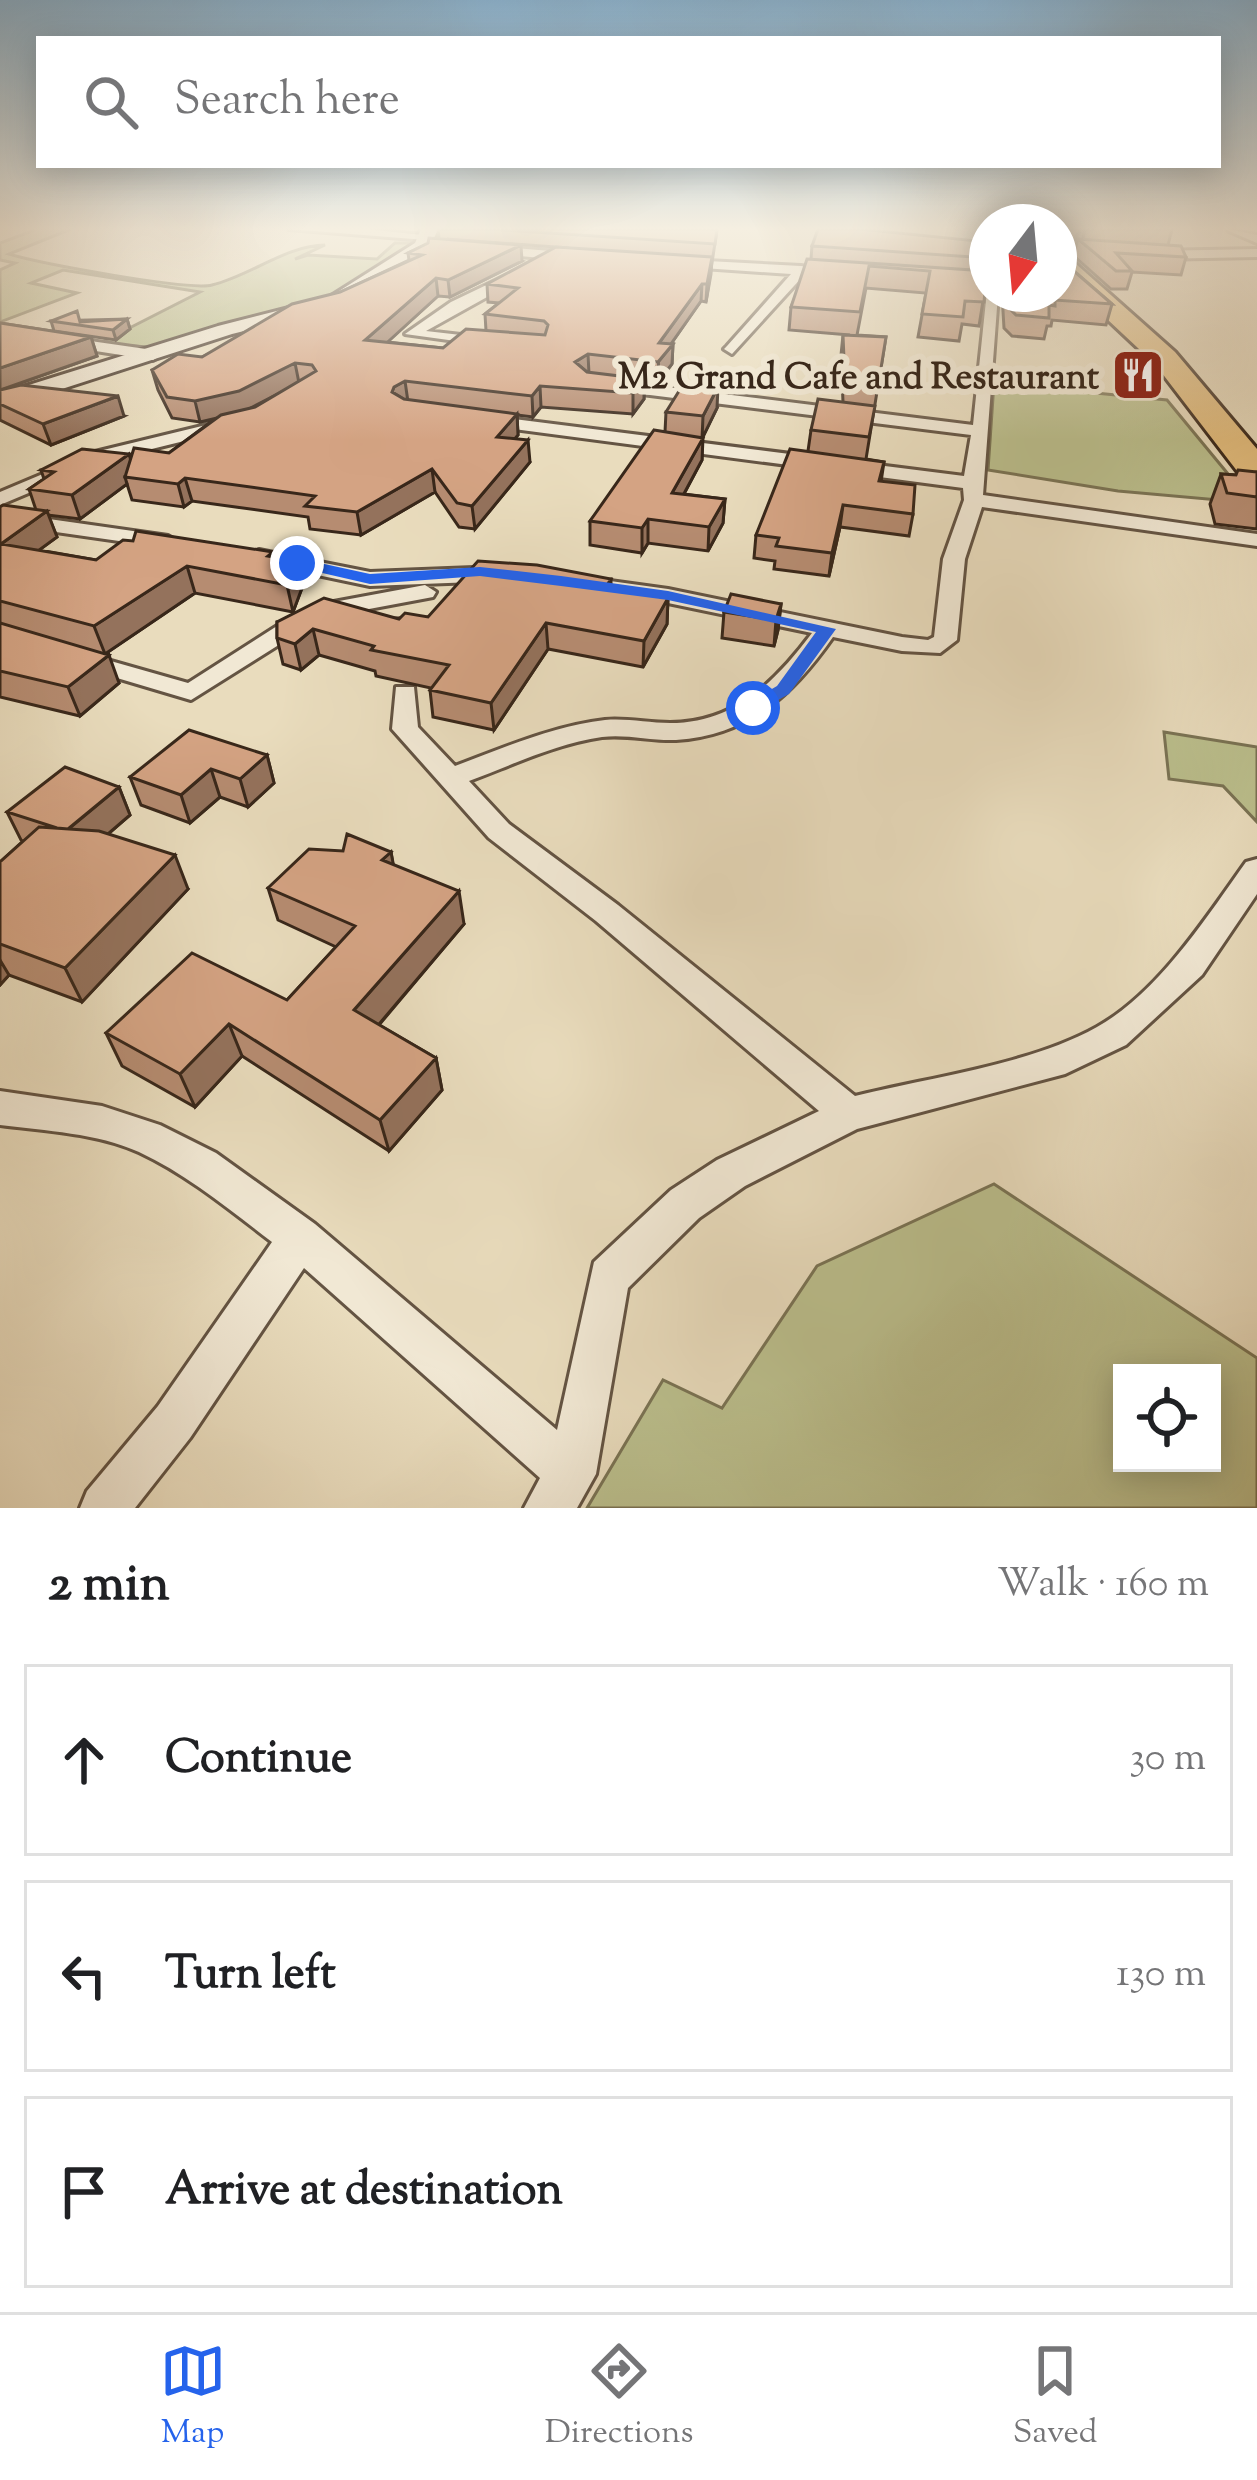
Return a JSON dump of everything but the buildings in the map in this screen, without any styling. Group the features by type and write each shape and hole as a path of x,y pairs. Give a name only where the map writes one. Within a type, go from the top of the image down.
{"highway":[{"path":"1102,299 1165,358 1257,472"}],"street":[{"path":"4,398 339,299"},
{"path":"467,299 412,334 499,344"},
{"path":"732,349 775,299"},
{"path":"230,551 370,579 480,572 668,596 932,648 945,640 954,559 973,491 990,312"},
{"path":"0,332 153,355"},
{"path":"588,382 981,431"},
{"path":"453,417 973,491 1257,540"},
{"path":"0,499 101,455 251,420"},
{"path":"0,518 186,544"},
{"path":"64,654 191,692 296,624 331,609 438,590 480,572"},
{"path":"449,778 610,728 681,731 735,718 783,690 827,629"},
{"path":"406,692 405,729 499,831 607,913 850,1114"},
{"path":"560,1491 609,1277 686,1204 731,1173 850,1114 1065,1059 1114,1035 1190,966 1257,870"},
{"path":"0,1108 102,1123 147,1137 202,1166 300,1238 560,1491"},
{"path":"104,1508 174,1422 300,1238"}],"green space":[{"path":"0,299 60,299 0,322"},
{"path":"186,299 319,299 150,347 98,344"},
{"path":"994,383 1167,400 1252,503 1118,491 988,470"},
{"path":"1164,732 1257,747 1257,822 1223,786 1169,779"},
{"path":"994,1184 1257,1358 1257,1508 587,1508 663,1380 722,1408 817,1266"}],"place":[{"name":"M2 Grand Cafe and Restaurant","path":"1138,375"}],"route":[{"path":"297,563 370,579 480,572 561,581 668,596 827,629 783,690 753,708"}]}
